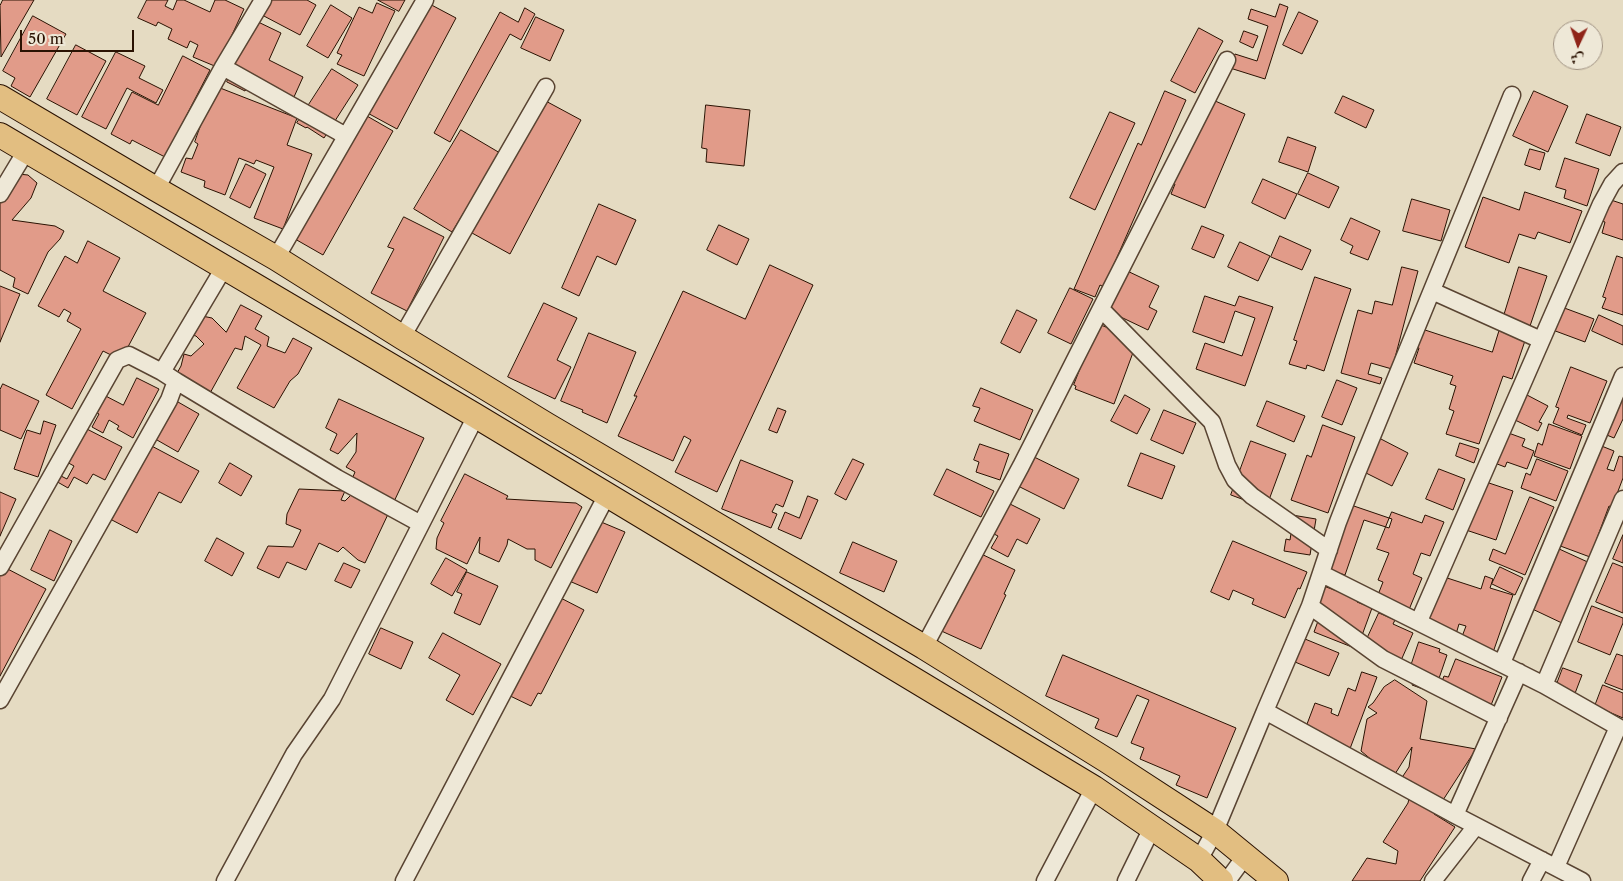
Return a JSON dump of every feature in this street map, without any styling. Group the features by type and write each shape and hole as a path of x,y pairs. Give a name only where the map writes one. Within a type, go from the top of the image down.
{"highway":[{"path":"0,97 156,190 276,258 402,337 924,647 1106,760 1215,831 1276,881"},
{"path":"0,135 225,266 914,678 1094,788 1199,860 1221,881"}],"street":[{"path":"156,190 223,67 263,0"},
{"path":"276,258 425,0"},
{"path":"924,647 1021,466 1227,60"},
{"path":"223,67 346,136"},
{"path":"402,337 546,87"},
{"path":"1199,860 1215,831 1310,606 1354,482 1512,95"},
{"path":"0,194 26,151"},
{"path":"1419,621 1601,204 1612,184 1623,172"},
{"path":"162,372 225,266"},
{"path":"1432,291 1541,340"},
{"path":"1101,310 1212,422 1227,465 1235,480 1252,496 1330,550"},
{"path":"0,567 117,360 129,355 162,372 337,478 421,524"},
{"path":"1502,663 1623,376"},
{"path":"0,700 169,400 176,381"},
{"path":"225,881 294,754 332,699 476,416"},
{"path":"404,881 607,495"},
{"path":"1544,685 1623,499"},
{"path":"1322,574 1502,663 1621,729 1549,864 1531,881"},
{"path":"1310,606 1383,659 1499,718"},
{"path":"1455,815 1519,672"},
{"path":"1265,711 1455,815 1582,881"},
{"path":"1045,881 1094,788"},
{"path":"1433,881 1476,826"},
{"path":"1126,881 1152,828"},
{"path":"1227,881 1246,855"}],"building":[{"path":"3,0 34,0 1,57 0,6"},
{"path":"147,0 168,0 165,6 173,10 177,0 184,0 210,12 215,0 225,0 244,9 217,67 193,57 198,45 190,41 187,48 168,39 172,29 158,22 156,26 138,18"},
{"path":"270,0 307,0 316,5 300,35 262,15"},
{"path":"378,0 405,0 399,11"},
{"path":"424,1 456,18 397,129 362,110"},
{"path":"377,3 395,11 364,76 337,64 342,55 337,53 359,7 372,13"},
{"path":"1280,4 1288,7 1265,79 1230,68 1235,54 1257,61 1268,26 1248,19 1251,9 1275,17"},
{"path":"331,5 352,18 328,58 307,46"},
{"path":"525,8 535,14 521,40 510,34 450,142 434,133 500,12 518,22"},
{"path":"1299,12 1318,21 1302,54 1283,45"},
{"path":"33,16 66,34 30,97 11,86 15,78 3,71"},
{"path":"536,17 564,30 550,61 521,48"},
{"path":"254,20 281,33 269,60 303,77 289,108 247,88 245,91 227,82"},
{"path":"1199,28 1223,41 1195,93 1171,81"},
{"path":"1244,31 1258,36 1253,48 1240,42"},
{"path":"76,45 106,61 77,115 47,99"},
{"path":"116,52 145,66 139,78 163,90 156,103 127,88 106,129 82,117"},
{"path":"183,56 210,70 165,157 132,140 130,144 111,134 132,92 158,105"},
{"path":"332,69 358,85 324,138 297,123"},
{"path":"215,86 297,118 287,145 312,154 283,229 254,218 274,167 256,160 254,164 239,158 225,195 204,187 205,181 181,172 186,158 192,159 198,144 195,142"},
{"path":"1165,91 1186,100 1104,287 1100,285 1095,297 1074,289 1138,143 1141,145"},
{"path":"1534,91 1568,106 1548,152 1513,136"},
{"path":"1343,96 1374,110 1366,128 1335,113"},
{"path":"1206,97 1245,114 1205,208 1171,194 1175,184 1170,182"},
{"path":"542,99 581,120 510,254 472,233"},
{"path":"706,105 750,110 744,166 706,162 707,149 702,148"},
{"path":"360,112 393,131 323,255 295,239"},
{"path":"1110,112 1135,123 1095,210 1070,198"},
{"path":"1587,114 1621,127 1610,156 1576,143"},
{"path":"461,130 500,153 452,232 414,209"},
{"path":"1288,137 1316,147 1308,172 1279,162"},
{"path":"1530,149 1545,153 1540,170 1525,165"},
{"path":"1565,158 1599,169 1587,206 1564,198 1566,190 1556,187"},
{"path":"246,164 266,174 250,208 230,198"},
{"path":"1308,173 1339,187 1329,208 1298,194"},
{"path":"18,174 28,175 37,183 31,198 12,220 55,226 64,231 60,239 48,252 28,294 13,287 15,278 0,270 0,193"},
{"path":"1263,179 1297,194 1285,219 1252,203"},
{"path":"1525,192 1582,211 1570,243 1538,232 1535,239 1519,234 1509,263 1465,247 1483,197 1519,210"},
{"path":"1605,198 1623,204 1623,240 1602,233 1605,222 1598,220"},
{"path":"1412,199 1450,210 1441,241 1403,231"},
{"path":"599,204 636,220 616,265 597,256 579,296 562,288"},
{"path":"404,217 444,237 407,311 371,293 394,249 388,247"},
{"path":"1351,218 1380,231 1368,260 1350,253 1353,246 1341,240"},
{"path":"719,225 749,239 737,265 707,250"},
{"path":"1202,226 1224,235 1214,258 1192,249"},
{"path":"1280,236 1311,250 1302,270 1271,257"},
{"path":"88,241 120,258 103,291 146,313 121,360 103,351 72,409 46,395 81,329 67,321 71,313 64,309 59,317 38,306 65,256 77,263"},
{"path":"1240,242 1270,256 1258,281 1228,267"},
{"path":"1617,256 1623,258 1623,315 1602,308 1606,298 1603,297"},
{"path":"770,265 813,285 717,492 675,472 691,440 684,436 673,461 618,436 637,396 634,396 683,291 745,319"},
{"path":"1402,267 1418,271 1392,369 1371,363 1368,374 1382,378 1380,384 1341,373 1358,310 1372,314 1375,301 1392,305"},
{"path":"1519,267 1547,276 1512,379 1503,376 1479,444 1446,434 1454,411 1449,409 1456,386 1450,384 1453,376 1414,363 1419,348 1416,347 1422,329 1492,352"},
{"path":"1123,269 1159,286 1149,307 1157,311 1148,330 1104,309"},
{"path":"1315,277 1351,289 1324,371 1307,365 1306,369 1289,364 1297,341 1294,340"},
{"path":"0,286 20,294 0,342"},
{"path":"1070,288 1093,299 1071,344 1048,333"},
{"path":"1205,296 1235,306 1239,296 1273,307 1245,386 1196,369 1205,343 1242,356 1255,318 1235,311 1224,343 1193,332"},
{"path":"544,303 577,318 557,360 571,367 555,399 508,377"},
{"path":"241,305 262,316 255,329 269,337 267,346 285,353 293,338 312,348 298,374 290,381 274,408 237,388 261,345 245,336 242,350 235,348 204,404 176,375 184,354 191,356 204,344 196,336 192,335 202,316 212,318 226,332"},
{"path":"1559,306 1594,319 1585,342 1550,329"},
{"path":"1017,310 1037,320 1020,353 1001,343"},
{"path":"1599,315 1623,326 1623,345 1592,331"},
{"path":"1098,324 1138,339 1114,404 1075,389 1076,386 1074,385"},
{"path":"589,333 636,352 607,423 561,401"},
{"path":"1571,367 1607,381 1590,423 1568,415 1567,418 1586,425 1582,435 1553,423 1559,408 1556,407"},
{"path":"1623,374 1623,419 1614,438 1597,431"},
{"path":"137,378 159,389 133,438 117,429 119,426 109,420 103,433 92,427 99,414 90,409 98,392 123,405"},
{"path":"1337,380 1357,388 1342,425 1322,417"},
{"path":"3,384 39,401 21,439 0,430 0,390"},
{"path":"981,388 1033,410 1020,440 974,421 980,408 973,406"},
{"path":"1125,395 1150,409 1137,434 1111,421"},
{"path":"1527,395 1548,406 1539,422 1542,423 1538,431 1515,420"},
{"path":"171,398 199,414 178,452 150,436"},
{"path":"339,399 424,438 365,563 358,560 343,547 338,552 319,543 306,570 287,562 279,578 257,568 268,546 293,547 301,530 286,524 287,514 299,489 345,491 341,500 345,501 356,490 350,484 355,472 346,467 356,452 357,433 338,454 330,450 337,434 326,428"},
{"path":"1267,401 1305,416 1294,442 1257,426"},
{"path":"778,408 786,411 777,433 769,430"},
{"path":"1164,410 1196,423 1183,454 1151,440"},
{"path":"44,421 56,425 38,477 14,469 27,430 40,434"},
{"path":"1549,424 1582,436 1570,469 1534,456 1538,443 1542,445"},
{"path":"1323,425 1355,437 1328,513 1291,500 1307,455 1311,457"},
{"path":"81,426 122,447 105,480 93,474 87,484 74,477 68,488 54,480 57,474 67,479 74,466 63,460"},
{"path":"1503,431 1525,439 1522,446 1534,451 1527,469 1507,462 1505,467 1492,462"},
{"path":"1379,438 1408,453 1392,486 1362,471"},
{"path":"1251,441 1286,454 1266,508 1231,495"},
{"path":"146,443 199,471 181,503 159,492 137,533 110,519"},
{"path":"1460,443 1479,449 1474,463 1456,456"},
{"path":"1594,443 1614,451 1607,469 1614,471 1619,456 1623,457 1623,478 1612,507 1609,506 1590,557 1555,544"},
{"path":"980,444 1009,454 1000,480 976,472 979,462 974,460"},
{"path":"1141,453 1175,466 1162,499 1128,486"},
{"path":"1028,454 1079,479 1064,509 1014,484"},
{"path":"853,459 864,464 846,500 835,494"},
{"path":"1537,459 1568,471 1556,501 1521,488 1526,473 1530,475"},
{"path":"741,460 793,481 783,507 776,504 772,512 777,514 771,528 722,509"},
{"path":"230,463 252,476 241,496 219,483"},
{"path":"947,469 994,491 981,517 934,495"},
{"path":"1439,469 1465,479 1453,510 1426,499"},
{"path":"465,474 508,496 506,499 576,503 582,507 551,568 535,560 535,549 527,549 508,539 499,562 479,553 480,537 467,564 436,549 437,538 444,523 441,521"},
{"path":"1480,480 1513,491 1496,540 1463,529"},
{"path":"0,492 16,499 0,536"},
{"path":"808,496 818,500 801,539 778,529 785,512 799,518"},
{"path":"1530,497 1554,507 1525,575 1489,560 1493,549 1505,554"},
{"path":"1008,503 1040,519 1027,544 1017,539 1008,557 991,548 998,536 992,533"},
{"path":"1345,503 1392,519 1389,528 1364,520 1345,575 1323,568"},
{"path":"1392,512 1422,523 1425,515 1444,522 1430,556 1421,553 1413,574 1422,578 1406,617 1374,605 1383,582 1378,580 1389,553 1377,549"},
{"path":"1280,513 1316,519 1310,555 1284,551 1286,539 1290,540 1292,527"},
{"path":"594,519 625,532 597,593 567,580"},
{"path":"50,530 72,541 54,581 31,570"},
{"path":"1623,535 1623,563 1613,559"},
{"path":"217,538 244,553 232,576 205,561"},
{"path":"1233,541 1307,572 1285,618 1252,604 1254,599 1233,590 1229,600 1211,592"},
{"path":"853,542 897,561 884,592 840,573"},
{"path":"1557,548 1592,564 1564,624 1526,606"},
{"path":"977,552 1015,570 1004,594 1006,595 981,649 937,629"},
{"path":"446,558 467,570 452,596 431,584"},
{"path":"344,563 360,570 351,588 335,581"},
{"path":"1613,563 1623,567 1623,613 1596,602"},
{"path":"0,565 46,589 0,676"},
{"path":"1500,567 1523,578 1515,595 1492,584"},
{"path":"467,572 498,586 480,625 454,613 462,594 457,592"},
{"path":"1438,575 1481,589 1485,576 1493,579 1490,588 1513,595 1490,661 1457,650 1466,626 1459,624 1454,641 1420,630"},
{"path":"1321,585 1358,599 1357,602 1372,608 1357,649 1314,632 1318,621 1309,618"},
{"path":"553,594 584,610 541,694 538,693 531,706 504,693"},
{"path":"1592,606 1623,618 1623,623 1610,655 1578,642"},
{"path":"1379,613 1395,620 1393,624 1413,633 1396,672 1361,652"},
{"path":"381,628 413,642 401,669 369,654"},
{"path":"443,633 501,664 473,715 446,700 460,675 429,658"},
{"path":"1305,639 1339,653 1329,676 1295,662"},
{"path":"1419,642 1440,649 1439,652 1447,655 1434,693 1412,685 1417,672 1410,669"},
{"path":"1617,654 1623,656 1623,690 1605,683"},
{"path":"1063,655 1236,728 1207,798 1176,785 1180,776 1140,759 1144,748 1131,743 1149,700 1137,695 1117,737 1095,728 1099,719 1046,696"},
{"path":"1456,659 1502,677 1488,713 1441,684 1444,676 1448,677"},
{"path":"1563,668 1582,675 1574,696 1555,689"},
{"path":"1362,672 1377,677 1348,754 1304,732 1315,703 1332,709 1331,713 1338,716 1348,688 1355,691"},
{"path":"1395,680 1427,701 1420,739 1476,749 1434,814 1455,827 1420,881 1352,881 1367,858 1396,864 1398,851 1383,842 1408,803 1411,790 1399,782 1409,767 1412,747 1395,774 1371,770 1373,761 1361,751 1367,719 1377,713 1368,707 1384,687"},
{"path":"1603,685 1623,693 1623,718 1595,706"}]}
